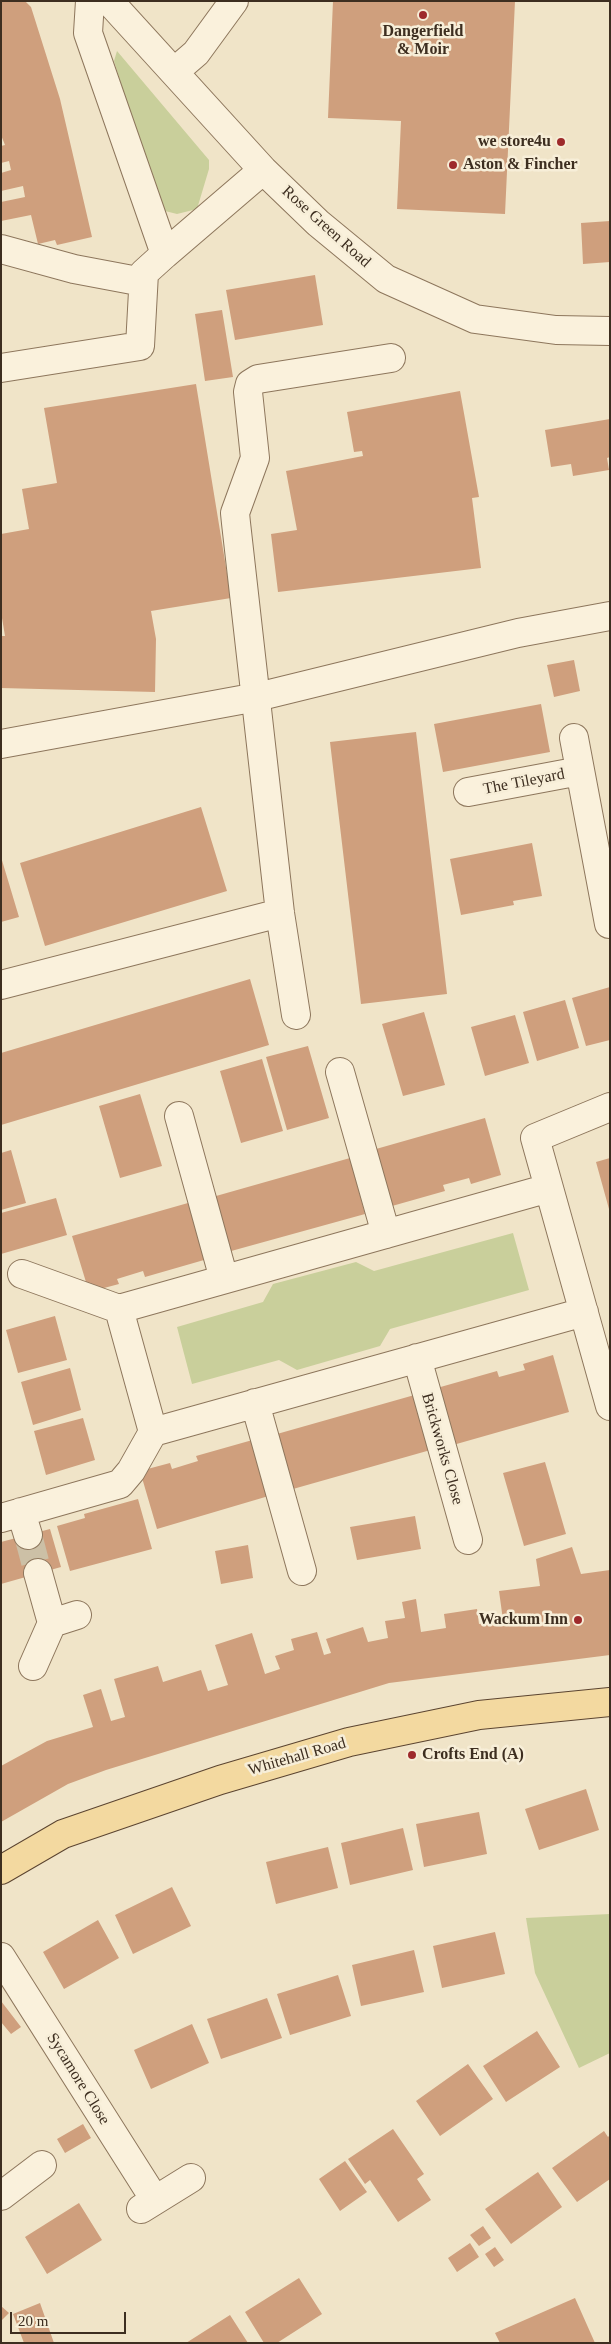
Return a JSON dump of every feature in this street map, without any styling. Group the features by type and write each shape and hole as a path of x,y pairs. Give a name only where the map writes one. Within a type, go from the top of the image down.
{"main road":[{"name":"Whitehall Road","path":"1,1870 63,1834 220,1780 349,1742 479,1715 610,1702"}],"street":[{"path":"90,1 88,33 165,254"},
{"name":"Rose Green Road","path":"109,1 263,170 318,223 386,279 475,320 556,330 610,331"},
{"path":"174,72 196,53 234,1"},
{"path":"1,368 140,346 144,273 263,170"},
{"path":"1,249 74,270 143,282"},
{"path":"296,1014 280,913 235,514 255,458 248,392 250,384 258,378 391,358"},
{"path":"1,744 257,696 518,633 610,616"},
{"name":"The Tileyard","path":"574,738 580,771 598,801 592,834 609,924"},
{"name":"The Tileyard","path":"468,792 580,771"},
{"path":"1,985 280,913"},
{"path":"340,1072 386,1234"},
{"path":"610,1107 535,1138 610,1406"},
{"path":"179,1116 224,1279"},
{"path":"22,1274 119,1308 549,1188"},
{"path":"119,1308 153,1432"},
{"path":"17,1522 120,1484 131,1471 153,1432 417,1358 587,1324"},
{"name":"Brickworks Close","path":"417,1358 468,1540"},
{"path":"255,1403 302,1571"},
{"path":"34,1666 65,1619 38,1573"},
{"name":"Sycamore Close","path":"1,1957 148,2204 191,2178"},
{"path":"1,2196 42,2164"}],"green space":[{"path":"117,51 209,160 209,169 197,209 177,214 165,211 158,205 114,61"},
{"path":"513,1233 529,1290 390,1329 380,1346 297,1370 279,1360 192,1384 177,1327 263,1302 273,1284 356,1262 374,1271"},
{"path":"610,1914 610,2053 579,2068 535,1973 526,1918"}],"building":[{"path":"1,1 25,1 31,7 60,99 92,237 57,245 55,240 38,244 31,215 1,221 1,202 25,197 23,186 1,191 1,173 11,170 9,161 1,163 1,146 5,145 1,135"},
{"name":"Aston & Fincher","path":"333,1 515,1 505,214 397,209 401,121 328,118"},
{"path":"610,221 610,262 583,264 581,223"},
{"path":"315,275 323,325 235,340 226,290"},
{"path":"222,310 233,377 205,381 195,314"},
{"path":"196,384 231,598 151,611 156,639 155,692 1,688 1,636 5,636 1,612 1,534 29,529 22,489 57,483 44,408"},
{"path":"460,391 479,497 472,498 481,568 278,592 271,534 297,530 286,471 363,456 362,451 354,452 347,412"},
{"path":"610,419 610,457 607,458 609,470 573,476 571,464 551,467 545,430"},
{"path":"574,660 580,691 554,697 547,665"},
{"path":"541,704 550,752 443,772 434,724"},
{"path":"416,732 447,994 361,1004 330,742"},
{"path":"201,807 227,891 45,946 20,863"},
{"path":"532,843 542,896 513,901 514,905 461,915 450,859"},
{"path":"1,857 19,917 1,922"},
{"path":"250,979 269,1045 1,1125 1,1053"},
{"path":"610,987 610,1040 586,1046 572,998"},
{"path":"565,1000 579,1048 537,1061 523,1012"},
{"path":"424,1012 445,1085 403,1096 382,1024"},
{"path":"515,1015 529,1063 485,1076 471,1027"},
{"path":"308,1046 329,1118 287,1130 266,1057"},
{"path":"262,1059 283,1131 241,1143 220,1071"},
{"path":"140,1094 162,1166 120,1178 99,1106"},
{"path":"485,1118 501,1175 471,1184 469,1178 443,1185 445,1191 385,1208 369,1151"},
{"path":"11,1150 26,1203 1,1210 1,1153"},
{"path":"350,1158 365,1214 224,1253 209,1198"},
{"path":"610,1158 610,1209 609,1209 596,1162"},
{"path":"56,1198 67,1235 1,1254 1,1213"},
{"path":"188,1203 204,1260 145,1277 143,1271 117,1279 119,1284 89,1292 72,1236"},
{"path":"55,1316 67,1360 18,1373 6,1330"},
{"path":"553,1355 569,1412 453,1445 437,1388 497,1371 499,1377 525,1370 523,1364"},
{"path":"70,1368 81,1410 33,1425 21,1382"},
{"path":"418,1394 434,1449 293,1489 277,1434"},
{"path":"83,1418 95,1460 46,1475 34,1431"},
{"path":"256,1439 272,1495 157,1529 140,1471 170,1463 172,1469 198,1461 196,1456"},
{"path":"545,1462 566,1534 524,1546 503,1473"},
{"path":"138,1499 152,1549 70,1571 57,1526 85,1518 84,1514"},
{"path":"415,1516 421,1549 357,1560 350,1527"},
{"path":"50,1529 61,1567 1,1584 1,1542"},
{"path":"248,1545 253,1578 221,1584 215,1551"},
{"path":"572,1547 581,1574 610,1570 610,1655 389,1683 106,1770 68,1784 1,1822 1,1766 47,1741 93,1727 83,1695 101,1689 111,1721 125,1717 114,1679 158,1666 163,1682 201,1670 208,1691 228,1685 215,1645 252,1633 265,1674 280,1669 275,1656 294,1650 291,1639 317,1632 324,1655 331,1653 326,1639 363,1627 368,1642 388,1638 385,1621 405,1618 402,1602 416,1599 421,1632 446,1628 444,1614 477,1609 479,1624 503,1620 499,1591 540,1586 536,1559"},
{"path":"586,1789 599,1830 539,1850 525,1809"},
{"path":"479,1812 487,1854 424,1867 416,1824"},
{"path":"403,1828 413,1870 350,1885 341,1843"},
{"path":"328,1847 338,1888 276,1904 266,1862"},
{"path":"172,1887 191,1926 133,1954 115,1915"},
{"path":"98,1920 119,1958 64,1989 43,1952"},
{"path":"495,1932 505,1974 442,1988 433,1946"},
{"path":"414,1950 424,1992 361,2006 352,1965"},
{"path":"338,1975 351,2016 290,2035 277,1994"},
{"path":"267,1998 282,2038 221,2059 207,2019"},
{"path":"1,2001 21,2027 11,2034 1,2022"},
{"path":"192,2024 209,2063 151,2089 134,2050"},
{"path":"537,2031 560,2067 506,2102 483,2066"},
{"path":"468,2064 493,2099 440,2136 416,2101"},
{"path":"83,2124 91,2138 65,2153 57,2139"},
{"path":"393,2129 424,2174 417,2179 431,2200 398,2222 370,2180 365,2184 348,2159"},
{"path":"604,2131 608,2137 610,2135 610,2179 577,2202 552,2168"},
{"path":"345,2161 367,2192 340,2211 319,2179"},
{"path":"538,2172 562,2207 511,2244 485,2209"},
{"path":"79,2203 102,2240 47,2274 25,2237"},
{"path":"483,2226 491,2238 479,2246 470,2235"},
{"path":"470,2243 479,2257 457,2272 448,2258"},
{"path":"495,2247 504,2260 494,2267 485,2254"},
{"path":"299,2278 322,2314 277,2343 264,2343 245,2312"},
{"path":"575,2298 595,2343 500,2343 495,2333"},
{"path":"40,2303 54,2343 24,2343 13,2314"},
{"path":"1,2306 9,2313 1,2321"},
{"path":"230,2315 248,2343 186,2343"}],"tunnel":[{"path":"28,1535 38,1573"}],"place":[{"name":"Dangerfield & Moir","path":"423,15"},
{"name":"we store4u","path":"561,142"},
{"name":"Aston & Fincher","path":"453,165"},
{"name":"Wackum Inn","path":"578,1620"},
{"name":"Crofts End (A)","path":"412,1755"}]}
